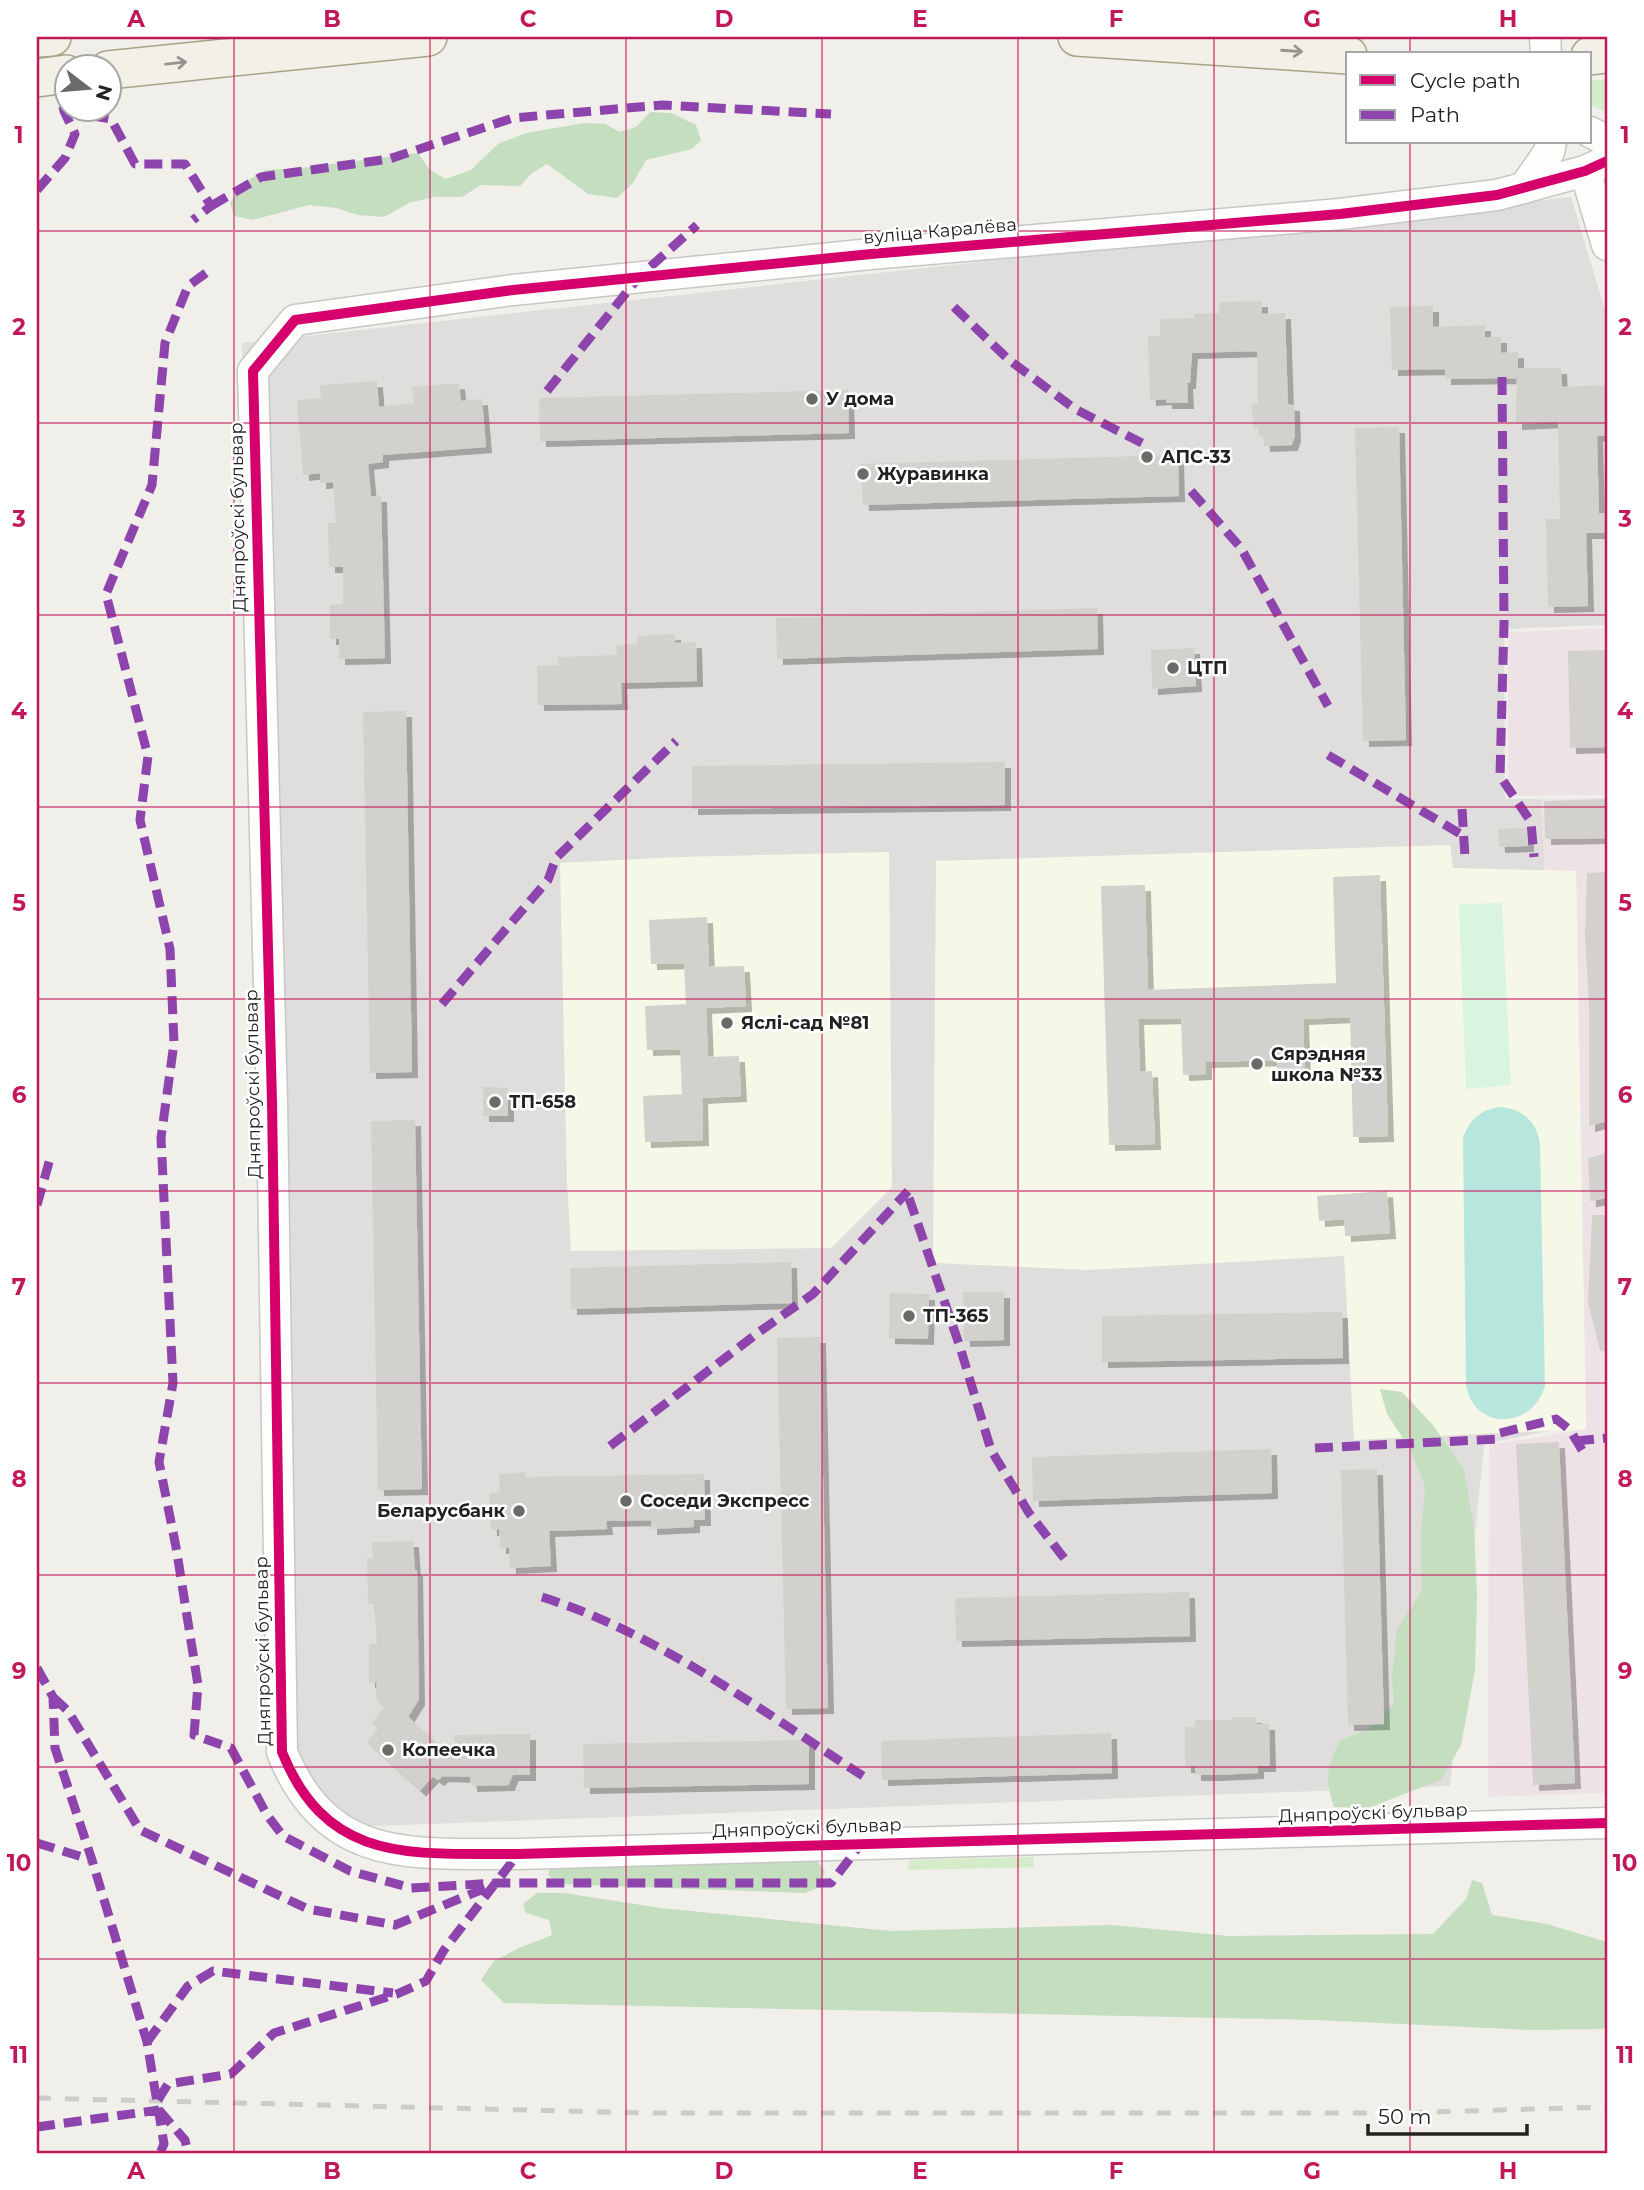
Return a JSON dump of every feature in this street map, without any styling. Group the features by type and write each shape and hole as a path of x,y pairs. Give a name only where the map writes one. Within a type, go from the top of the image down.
{"main road":[{"path":"37,38 52,37"},
{"path":"122,69 428,37"},
{"path":"1077,37 1346,55"}],"street":[{"path":"1524,188 1549,152 1551,144"},
{"path":"1596,166 1607,245"},
{"name":"вуліца Каралёва","path":"295,320 513,290 871,254 1339,214 1497,195 1596,166"},
{"name":"Дняпроўскі бульвар","path":"295,320 253,371 253,399 272,1116 282,1752 292,1778 318,1813 365,1843 414,1853 479,1854 1607,1823"}],"shaded area":[{"path":"1571,197 1607,317 1607,625 1504,629 1505,799 1542,799 1564,1428 1484,1444 1450,1786 347,1827 289,1770 242,343"},
{"path":"1607,628 1607,795 1508,796 1508,632"},
{"path":"1607,798 1607,1793 1488,1797 1489,1445 1586,1429 1576,872 1545,870 1542,799"},
{"name":"Сярэдняя школа №33","path":"1450,845 1453,868 1576,871 1586,1429 1354,1440 1344,1256 1088,1270 933,1263 936,861"},
{"name":"Яслі-сад №81","path":"889,852 892,1187 831,1248 571,1251 560,863"},
{"path":"1499,1107 1522,1113 1532,1123 1539,1137 1545,1386 1528,1411 1504,1419 1491,1417 1480,1411 1471,1400 1466,1385 1463,1138 1476,1117"}],"green space":[{"path":"1592,80 1607,80 1607,113 1592,105"},
{"path":"650,112 671,113 696,125 701,140 692,149 646,160 633,183 617,198 588,194 547,164 532,173 520,186 481,185 462,197 434,197 409,203 384,217 358,215 336,208 309,205 252,220 234,216 230,203 243,183 266,170 418,153 429,169 445,179 471,170 498,144 526,133 584,123 605,124 620,132 636,127"},
{"path":"1502,903 1511,1085 1466,1089 1459,904"},
{"path":"1380,1389 1402,1392 1432,1424 1464,1469 1474,1529 1477,1596 1475,1670 1461,1745 1441,1780 1368,1808 1334,1807 1328,1780 1332,1758 1340,1740 1367,1730 1394,1704 1392,1678 1397,1629 1422,1591 1421,1537 1425,1486 1410,1449 1387,1414"},
{"path":"814,1857 825,1871 820,1887 805,1893 558,1884 548,1875 552,1860"},
{"path":"1033,1857 1034,1867 907,1870 910,1860"},
{"path":"1472,1880 1482,1883 1492,1915 1547,1924 1607,1942 1607,2026 1602,2029 1532,2030 1315,2020 504,2003 481,1980 494,1961 552,1935 549,1920 526,1913 523,1904 537,1893 564,1893 661,1908 890,1931 1112,1925 1229,1936 1433,1934 1466,1899"}],"building":[{"path":"1261,302 1261,315 1284,314 1287,405 1293,406 1294,436 1291,444 1265,445 1264,436 1260,436 1260,427 1254,427 1253,405 1259,405 1258,350 1191,352 1189,382 1186,382 1187,402 1167,402 1167,398 1151,399 1149,337 1161,337 1161,320 1195,319 1195,315 1220,314 1220,303"},
{"path":"1432,307 1432,328 1484,326 1484,338 1500,338 1500,354 1517,353 1517,377 1446,378 1446,368 1393,369 1391,308"},
{"path":"1518,369 1560,369 1561,388 1607,386 1607,434 1596,435 1598,514 1607,514 1607,532 1585,532 1587,605 1549,606 1547,520 1561,520 1559,421 1517,423"},
{"path":"376,382 378,408 415,404 413,388 458,384 460,402 481,400 485,446 382,454 382,461 367,463 370,497 380,497 384,657 340,658 340,638 331,638 331,606 344,605 344,566 330,566 329,524 337,524 334,481 321,482 321,472 304,474 298,401 322,399 321,386"},
{"path":"847,391 848,432 541,440 540,399"},
{"path":"1398,428 1405,739 1364,740 1356,429"},
{"path":"1177,456 1178,495 864,504 862,465"},
{"path":"1096,609 1097,648 778,658 777,619"},
{"path":"674,635 674,644 695,643 696,680 620,682 621,703 539,704 538,667 559,666 559,658 618,656 617,646 638,645 638,637"},
{"name":"ЦТП","path":"1193,649 1195,685 1153,688 1152,651"},
{"path":"1607,651 1607,746 1571,747 1569,652"},
{"path":"405,712 411,1071 371,1072 364,713"},
{"path":"1004,763 1004,804 693,808 693,767"},
{"path":"1607,800 1607,837 1546,838 1545,802"},
{"path":"1527,829 1527,845 1500,846 1499,830"},
{"path":"1607,873 1607,1120 1590,1125 1590,1004 1586,935 1588,874"},
{"path":"1379,876 1387,1135 1354,1136 1351,1016 1302,1018 1304,1074 1278,1075 1278,1059 1205,1061 1205,1073 1184,1074 1182,1017 1137,1018 1139,1073 1151,1072 1154,1143 1110,1144 1102,887 1144,886 1147,991 1337,984 1334,878"},
{"path":"706,918 708,968 743,967 745,1005 705,1007 707,1058 738,1057 740,1095 701,1097 702,1139 646,1141 644,1097 683,1095 681,1048 648,1049 646,1007 687,1005 685,962 652,963 650,921"},
{"name":"ТП-658","path":"484,1088 507,1089 507,1115 484,1115"},
{"path":"414,1121 421,1488 379,1489 372,1122"},
{"path":"1607,1154 1607,1197 1591,1200 1589,1159"},
{"path":"1386,1192 1389,1232 1346,1235 1345,1218 1320,1220 1318,1197"},
{"path":"1593,1216 1607,1216 1607,1349 1601,1350 1589,1303"},
{"path":"790,1263 791,1302 572,1308 571,1269"},
{"path":"964,1293 1003,1293 1003,1339 965,1340"},
{"name":"ТП-365","path":"891,1294 928,1295 927,1338 890,1337"},
{"path":"1341,1313 1342,1357 1103,1361 1103,1317"},
{"path":"819,1338 827,1707 787,1708 778,1339"},
{"path":"1558,1443 1574,1782 1534,1784 1517,1445"},
{"path":"1270,1450 1271,1492 1034,1500 1033,1458"},
{"path":"1376,1470 1383,1723 1349,1724 1342,1471"},
{"path":"524,1473 524,1478 703,1475 704,1519 693,1519 693,1526 652,1528 652,1519 605,1520 606,1528 548,1530 550,1565 511,1567 510,1547 501,1547 500,1528 492,1529 490,1494 501,1493 500,1475"},
{"path":"412,1542 416,1571 418,1699 407,1717 457,1762 455,1736 529,1735 529,1774 512,1774 508,1784 472,1785 471,1776 442,1775 438,1779 433,1775 420,1789 368,1742 380,1728 373,1723 385,1709 377,1698 378,1682 370,1681 370,1645 378,1645 375,1603 369,1603 368,1559 374,1560 373,1543"},
{"path":"1188,1593 1189,1635 957,1640 956,1599"},
{"path":"1233,1718 1255,1718 1256,1725 1268,1725 1269,1765 1257,1765 1257,1772 1215,1774 1196,1774 1196,1766 1186,1766 1186,1728 1196,1728 1196,1721 1233,1721"},
{"path":"1110,1734 1111,1772 883,1779 882,1742"},
{"path":"808,1741 808,1783 585,1787 584,1745"}],"railway":[{"path":"37,2098 645,2113 1396,2113 1607,2107"}],"marked path":[{"path":"211,206 261,177 389,159 513,118 662,105 831,114"},
{"path":"37,190 65,158 75,134 69,122"},
{"path":"113,122 135,164 185,164 211,206 193,220"},
{"path":"547,391 639,277 697,225"},
{"path":"206,273 188,286 165,343 152,485 106,594 148,756 140,820 170,949 174,1043 161,1138 173,1383 159,1462 176,1547 198,1685 194,1735 231,1748 267,1815 283,1836 350,1871 411,1888 498,1883 831,1883 861,1844"},
{"path":"954,307 1009,360 1075,409 1142,443"},
{"path":"1502,377 1504,623 1500,776 1531,822 1534,857"},
{"path":"1191,491 1241,548 1328,706"},
{"path":"442,1004 548,880 556,858 676,741"},
{"path":"1328,755 1464,836"},
{"path":"1462,809 1465,857"},
{"path":"37,1205 51,1155"},
{"path":"610,1446 813,1294 908,1191"},
{"path":"909,1198 960,1347 991,1450 1029,1513 1067,1562"},
{"path":"1500,1433 1556,1419 1570,1430 1585,1455"},
{"path":"1576,1441 1607,1438"},
{"path":"1315,1448 1500,1439"},
{"path":"542,1597 584,1612 667,1652 748,1700 863,1776"},
{"path":"37,1668 53,1697 55,1748 147,2042 164,2144 160,2153"},
{"path":"53,1697 68,1711 140,1830 308,1909 395,1925 486,1888"},
{"path":"37,1843 92,1860"},
{"path":"158,2100 168,2084 231,2074 274,2033 397,1994 426,1981 444,1950 518,1854"},
{"path":"147,2042 188,1986 213,1971 393,1993"},
{"path":"159,2110 185,2140 188,2153"},
{"path":"37,2127 159,2110"}],"cycle path":[{"path":"1607,161 1585,171 1497,195 1340,214 871,254 513,290 295,320 253,371 272,1102 282,1752 301,1789 324,1816 349,1834 378,1845 444,1854 1607,1823"}],"place":[{"name":"У дома","path":"812,399"},
{"name":"АПС-33","path":"1147,457"},
{"name":"Журавинка","path":"863,474"},
{"name":"ЦТП","path":"1173,668"},
{"name":"Яслі-сад №81","path":"727,1023"},
{"name":"Сярэдняя школа №33","path":"1257,1064"},
{"name":"ТП-658","path":"495,1102"},
{"name":"ТП-365","path":"909,1316"},
{"name":"Соседи Экспресс","path":"626,1501"},
{"name":"Беларусбанк","path":"519,1511"},
{"name":"Копеечка","path":"388,1750"}]}
